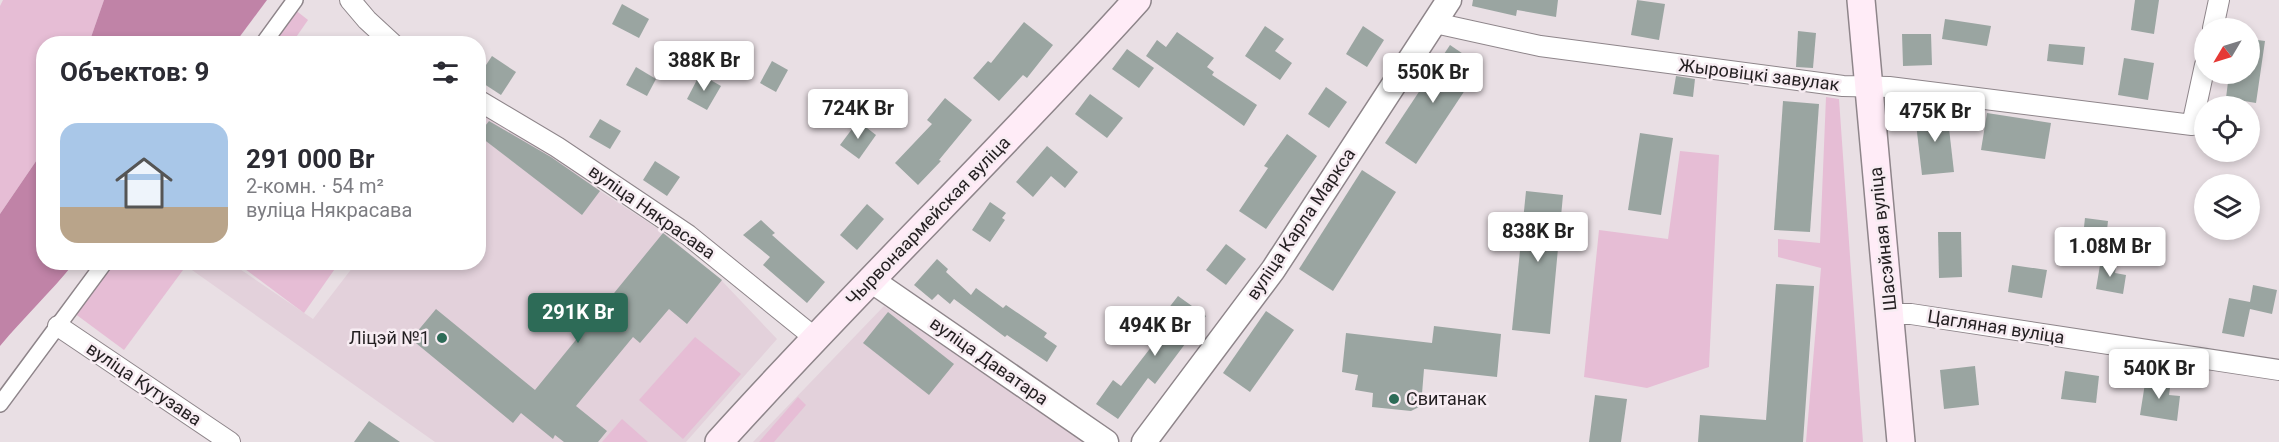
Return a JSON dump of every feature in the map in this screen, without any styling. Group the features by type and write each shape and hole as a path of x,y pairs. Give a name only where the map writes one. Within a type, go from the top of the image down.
{"main road":[{"name":"Чырвонаармейская вуліца","path":"719,442 871,279 1057,89 1137,0"},
{"name":"Шасэйная вуліца","path":"1861,0 1901,442"}],"street":[{"path":"269,36 295,0"},
{"path":"350,0 384,36"},
{"name":"вуліца Карла Маркса","path":"1144,442 1273,270 1449,0"},
{"path":"2215,18 2219,0"},
{"name":"Жыровіцкі завулак","path":"1435,23 1540,46 1746,75 1889,87 2193,125 2201,84"},
{"name":"вуліца Някрасава","path":"486,105 557,147 688,234 815,338"},
{"path":"0,404 99,270"},
{"name":"вуліца Даватара","path":"871,279 1106,442"},
{"name":"Цагляная вуліца","path":"1890,314 1911,314 2279,370"},
{"name":"вуліца Кутузава","path":"58,326 230,442"}],"shaded area":[{"path":"3,0 104,0 91,36 36,36 36,161 0,214 0,6"},
{"path":"104,0 267,0 240,36 91,36"},
{"path":"294,9 308,20 297,36 275,36"},
{"path":"1826,97 1839,99 1863,442 1806,442 1821,268 1778,257 1778,239 1820,243"},
{"path":"496,111 600,191 663,232 722,281 777,339 686,442 435,442 192,270 241,270 313,319 351,270 486,270 486,116"},
{"path":"1680,151 1719,155 1709,367 1647,388 1584,377 1599,230 1668,239"},
{"path":"36,161 36,270 68,270 0,346 0,214"},
{"path":"105,270 183,270 124,350 74,313"},
{"path":"246,270 334,270 304,313"},
{"path":"884,306 999,384 1084,442 753,442"},
{"path":"695,337 741,374 683,439 639,400"},
{"path":"798,397 806,405 774,442 759,442"},
{"path":"622,419 648,442 602,442"}],"building":[{"path":"1473,0 1558,0 1556,17 1517,10 1516,16 1472,6"},
{"path":"1637,0 1665,4 1659,40 1631,35"},
{"path":"2135,0 2159,0 2154,34 2131,30"},
{"path":"622,4 649,19 639,38 612,24"},
{"path":"1945,19 1991,26 1987,46 1942,39"},
{"path":"1024,22 1053,45 1027,78 1023,75 999,101 973,78 988,61 991,63"},
{"path":"1265,26 1284,39 1275,51 1292,63 1280,80 1245,56"},
{"path":"1363,26 1384,40 1367,67 1346,54"},
{"path":"1798,31 1816,33 1813,68 1796,67"},
{"path":"1177,32 1214,58 1207,67 1214,72 1212,75 1257,105 1244,126 1146,56 1157,40 1166,47"},
{"path":"1902,34 1931,34 1932,65 1903,66"},
{"path":"2260,40 2265,41 2260,75"},
{"path":"2049,44 2085,47 2083,65 2047,61"},
{"path":"1450,45 1481,66 1416,164 1385,143"},
{"path":"1127,49 1154,68 1139,88 1112,69"},
{"path":"492,56 516,72 501,95 486,85 486,65"},
{"path":"2124,58 2154,63 2148,100 2118,95"},
{"path":"772,61 788,70 776,92 760,83"},
{"path":"636,67 656,79 647,96 626,85"},
{"path":"700,74 721,86 707,110 687,99"},
{"path":"1676,76 1695,79 1693,97 1673,94"},
{"path":"2228,84 2259,84 2257,96 2226,96"},
{"path":"1326,87 1347,102 1329,128 1308,114"},
{"path":"1090,94 1123,118 1107,138 1075,114"},
{"path":"945,98 972,120 939,160 941,161 918,185 895,163 932,124 927,120"},
{"path":"1783,101 1819,104 1810,232 1774,230"},
{"path":"1947,111 1954,172 1922,175 1915,115"},
{"path":"1987,113 2051,123 2045,159 1981,150"},
{"path":"600,119 621,131 610,149 589,137"},
{"path":"489,121 551,157 600,191 582,215 486,141 486,125"},
{"path":"858,121 876,135 859,159 840,145"},
{"path":"1640,133 1673,138 1661,215 1628,210"},
{"path":"1287,134 1317,156 1266,229 1239,211 1268,168 1264,166"},
{"path":"1047,146 1078,172 1065,188 1051,176 1033,197 1016,182"},
{"path":"655,161 680,177 667,196 643,180"},
{"path":"1362,170 1396,192 1333,291 1299,269"},
{"path":"1526,191 1563,195 1550,334 1512,330"},
{"path":"990,202 1006,213 1002,218 1005,220 990,242 972,230"},
{"path":"867,204 884,219 857,250 840,235"},
{"path":"2085,218 2108,221 2106,239 2083,236"},
{"path":"761,220 775,233 772,235 825,282 807,303 763,265 770,257 743,235"},
{"path":"1938,232 1961,232 1962,277 1939,278"},
{"name":"Ліцэй №1","path":"663,233 722,280 687,324 669,309 640,343 633,337 576,406 607,431 598,442 564,442 555,435 553,439 521,413 513,423 411,339 436,309 535,390"},
{"path":"1226,244 1246,259 1226,285 1206,270"},
{"path":"937,259 948,269 946,272 971,295 976,288 1003,308 1006,305 1047,333 1044,337 1057,346 1047,362 1007,335 1005,337 954,299 950,304 938,294 932,300 914,285"},
{"path":"2101,259 2117,262 2115,273 2126,275 2123,294 2096,289"},
{"path":"2012,265 2047,270 2042,298 2008,292"},
{"path":"1776,284 1814,286 1803,442 1698,442 1700,415 1766,420"},
{"path":"2253,285 2277,290 2272,314 2250,309 2244,337 2222,333 2229,298 2250,302"},
{"path":"1178,296 1206,316 1155,384 1148,378 1118,419 1096,404 1113,380 1121,386 1169,324 1161,318"},
{"path":"1266,311 1294,330 1250,392 1223,373"},
{"path":"888,312 954,364 929,395 863,343"},
{"path":"1434,326 1501,334 1497,377 1424,369 1421,406 1411,411 1372,407 1373,393 1355,390 1358,375 1342,372 1346,333 1432,343"},
{"path":"1975,366 1979,405 1944,409 1940,370"},
{"path":"2065,371 2099,376 2096,403 2061,399"},
{"path":"2146,377 2171,380 2169,395 2180,396 2177,421 2140,415"},
{"path":"1595,395 1627,399 1621,442 1589,442"},
{"path":"369,421 400,442 354,442"}],"place":[{"name":"Ліцэй №1","path":"442,338"},
{"name":"Свитанак","path":"1394,399"}]}
